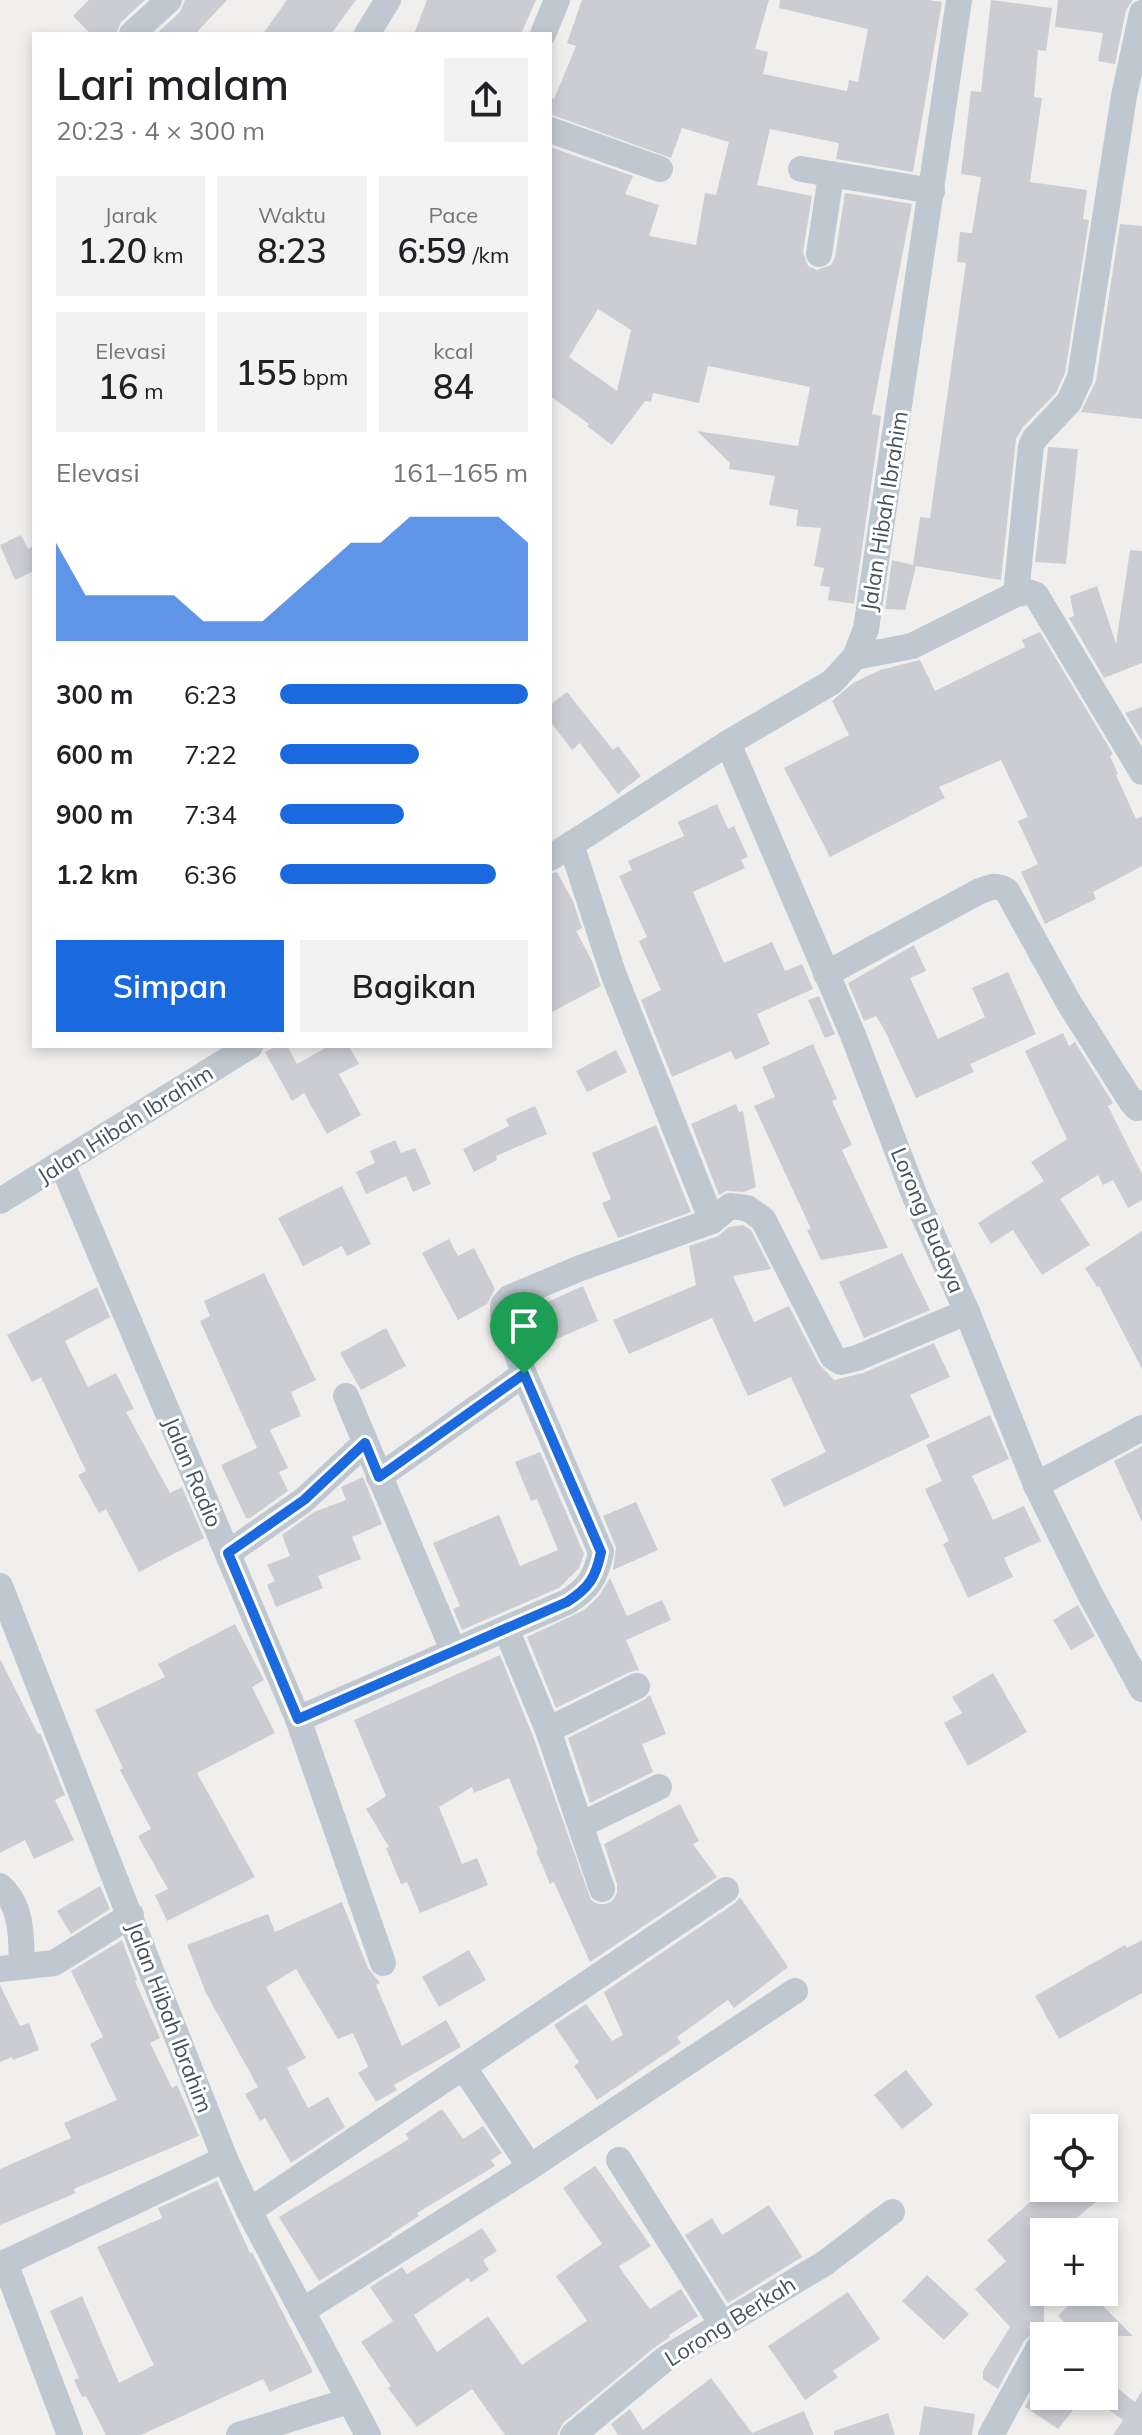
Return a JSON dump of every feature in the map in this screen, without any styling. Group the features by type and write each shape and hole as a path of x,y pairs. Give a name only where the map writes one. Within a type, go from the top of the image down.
{"street":[{"path":"134,32 169,0"},
{"path":"368,32 388,0"},
{"path":"544,32 557,0"},
{"name":"Jalan Hibah Ibrahim","path":"560,851 728,743 832,682 855,657 866,629 959,0"},
{"path":"1016,594 1031,446 1069,402 1080,378 1124,96 1142,13"},
{"path":"552,131 660,169"},
{"path":"801,169 932,191"},
{"path":"819,254 831,176"},
{"path":"855,657 912,646 1016,594 1028,592 1036,595 1142,772"},
{"name":"Lorong Budaya","path":"728,743 853,1035 914,1194 967,1312 1036,1485 1142,1689"},
{"path":"560,851 613,973 712,1221"},
{"path":"826,974 980,891 1001,887 1007,891 1069,1003 1140,1109"},
{"name":"Jalan Hibah Ibrahim","path":"0,1201 247,1048"},
{"name":"Jalan Radio","path":"62,1164 298,1719 383,1963"},
{"path":"298,1719 567,1602 583,1591 596,1576 601,1552 524,1374 503,1314 503,1305 509,1298 578,1269 712,1221 730,1206 747,1208 763,1219 833,1357 841,1362 967,1312"},
{"path":"379,1477 524,1374"},
{"path":"346,1396 453,1650"},
{"path":"1036,1485 1142,1428"},
{"path":"228,1553 304,1500 365,1443"},
{"name":"Jalan Hibah Ibrahim","path":"0,1586 225,2159 249,2211 368,2435"},
{"path":"506,1629 548,1730 602,1889"},
{"path":"548,1730 637,1686"},
{"path":"581,1825 659,1787"},
{"path":"0,1886 16,1907 20,1924 11,1968 54,1963 131,1915"},
{"path":"249,2211 726,1890"},
{"path":"302,2311 530,2167 795,1991"},
{"path":"464,2068 530,2167"},
{"path":"70,2435 3,2264 225,2159"},
{"path":"619,2160 722,2324"},
{"name":"Lorong Berkah","path":"573,2435 665,2359 825,2263 892,2212"},
{"path":"991,2435 1030,2364"},
{"path":"239,2435 348,2401"}],"building":[{"path":"89,0 145,0 121,22 117,32 89,32 73,16"},
{"path":"185,0 227,0 197,32 158,32 180,12"},
{"path":"287,0 356,0 332,32 264,32"},
{"path":"427,0 536,0 522,32 415,32"},
{"path":"582,0 769,0 755,49 768,52 763,74 847,91 849,80 858,82 868,29 779,8 780,0 942,2 913,172 836,159 839,143 770,129 757,185 812,196 803,252 808,266 817,270 831,265 835,257 845,193 912,204 872,414 881,416 854,604 828,600 830,587 820,586 824,568 814,566 821,528 796,526 798,510 769,505 775,476 729,469 730,463 697,431 798,446 810,387 708,366 699,403 653,393 651,402 645,401 612,445 552,397 552,148 633,176 625,194 659,205 649,236 696,245 705,193 716,195 729,142 682,128 671,158 552,115 552,98 576,46 567,43","holes":["598,309 631,330 617,391 569,357"]},
{"path":"991,0 1052,8 1046,51 1038,50 1034,97 1042,98 1030,182 1087,190 1083,219 1089,220 1065,373 1056,393 1023,427 1016,439 1001,580 916,566 905,610 885,609 892,560 913,565 920,517 930,518 966,263 957,262 960,232 972,233 981,177 961,174 971,91 981,92"},
{"path":"1058,0 1133,0 1126,10 1115,64 1098,61 1103,33 1055,27"},
{"path":"1120,224 1142,226 1142,419 1081,412 1096,381"},
{"path":"1048,447 1078,449 1066,564 1035,562"},
{"path":"21,535 28,549 32,547 32,572 15,580 0,545"},
{"path":"1130,550 1142,551 1142,663 1104,678 1069,618 1074,616 1070,596 1097,586 1116,644"},
{"path":"1040,632 1113,754 1110,756 1116,775 1136,819 1142,816 1142,866 1093,892 1096,899 1045,924 1021,872 1038,864 1018,821 1028,817 1001,760 939,787 945,798 830,857 784,768 849,735 832,701 853,683 880,670 920,660 935,691 1025,647 1022,640"},
{"path":"567,692 613,750 618,746 641,776 618,794 580,743 572,750 552,724 552,703"},
{"path":"1142,707 1142,741 1125,713"},
{"path":"717,804 728,829 734,826 748,857 741,860 745,868 693,892 724,963 772,942 785,971 802,964 813,989 757,1014 770,1044 735,1060 731,1051 672,1077 641,1000 661,990 639,941 647,937 619,876 632,870 628,861 684,836 678,822"},
{"path":"557,872 573,901 582,928 576,931 601,986 552,1012 552,873"},
{"path":"914,945 926,971 910,978 938,1039 985,1017 972,988 1008,972 1036,1034 970,1064 974,1072 916,1098 884,1029 876,1016 864,1021 848,983"},
{"path":"819,996 835,1034 825,1038 808,1000"},
{"path":"1063,1033 1069,1046 1075,1042 1113,1103 1108,1106 1142,1174 1142,1200 1128,1208 1113,1180 1103,1185 1098,1175 1060,1199 1090,1245 1042,1275 1013,1230 991,1244 978,1223 1044,1181 1031,1162 1067,1139 1025,1051"},
{"path":"813,1044 837,1099 832,1101 852,1145 842,1150 888,1248 821,1260 807,1230 811,1229 754,1106 775,1097 762,1067"},
{"path":"273,1048 288,1048 297,1064 325,1048 350,1048 359,1064 339,1074 361,1115 327,1134 304,1093 292,1101 265,1052"},
{"path":"616,1050 627,1072 587,1092 576,1071"},
{"path":"736,1104 739,1112 743,1111 756,1187 744,1192 726,1191 719,1195 691,1124"},
{"path":"535,1106 547,1134 496,1156 497,1160 474,1172 463,1149 509,1126 506,1119"},
{"path":"656,1125 691,1212 618,1238 602,1203 611,1199 592,1153"},
{"path":"395,1140 401,1153 415,1148 431,1184 413,1192 406,1176 366,1194 356,1172 375,1163 370,1151"},
{"path":"342,1186 371,1244 347,1256 342,1246 303,1266 278,1218"},
{"path":"743,1225 751,1230 771,1269 733,1276 754,1322 789,1306 819,1364 834,1380 863,1373 934,1343 950,1377 910,1395 930,1437 784,1507 771,1479 826,1452 791,1377 748,1396 712,1318 629,1354 613,1320 696,1285 689,1246 718,1236 729,1227"},
{"path":"1142,1231 1142,1369 1099,1286 1085,1268"},
{"path":"449,1239 458,1256 474,1248 495,1289 487,1304 458,1320 422,1253"},
{"path":"902,1253 930,1310 864,1338 839,1282"},
{"path":"264,1273 316,1380 291,1392 301,1416 270,1430 288,1468 279,1472 288,1491 246,1518 221,1465 257,1448 200,1321 210,1316 204,1301"},
{"path":"583,1286 598,1321 538,1347 523,1313"},
{"path":"97,1287 110,1317 65,1341 88,1387 116,1373 134,1409 126,1412 170,1493 182,1487 204,1538 139,1572 106,1509 99,1513 78,1475 86,1471 41,1377 32,1382 7,1335"},
{"path":"386,1328 406,1366 361,1390 340,1353"},
{"path":"990,1415 1009,1459 972,1476 993,1520 1024,1506 1041,1541 1004,1558 1013,1577 968,1598 943,1544 949,1541 925,1489 942,1481 926,1445"},
{"path":"1142,1446 1142,1522 1114,1461"},
{"path":"540,1452 584,1554 579,1568 559,1588 462,1630 453,1609 460,1606 433,1543 499,1515 520,1566 558,1550 537,1499 531,1501 515,1462"},
{"path":"363,1477 382,1524 352,1537 361,1559 318,1576 323,1588 276,1607 267,1585 275,1581 267,1565 290,1556 282,1535 314,1512 346,1500 341,1487"},
{"path":"636,1502 658,1550 613,1570 616,1547 603,1516"},
{"path":"610,1578 627,1616 662,1600 671,1620 626,1640 639,1670 556,1708 527,1637 584,1610 599,1596"},
{"path":"1078,1605 1095,1636 1071,1650 1053,1620"},
{"path":"235,1624 264,1680 252,1687 275,1733 197,1773 255,1877 167,1921 155,1895 168,1889 138,1836 151,1829 120,1770 123,1768 95,1710 165,1677 158,1664"},
{"path":"500,1655 533,1736 591,1900 606,1904 617,1893 604,1844 680,1804 699,1841 693,1844 717,1877 590,1962 554,1882 550,1884 509,1778 474,1793 472,1787 439,1807 462,1864 477,1858 488,1885 420,1913 407,1882 401,1884 386,1848 389,1847 366,1809 386,1796 354,1720"},
{"path":"0,1659 40,1733 65,1795 55,1800 74,1840 34,1859 25,1840 0,1853"},
{"path":"993,1673 1027,1732 968,1766 944,1723 962,1713 952,1697"},
{"path":"650,1695 666,1734 642,1744 653,1772 590,1803 568,1738"},
{"path":"100,1886 110,1909 71,1934 57,1911"},
{"path":"740,1897 788,1967 734,2008 728,2000 677,2037 681,2043 597,2100 574,2066 579,2062 554,2025 586,2004 612,2041 623,2035 604,1992"},
{"path":"342,1902 368,1968 380,1983 376,1985 402,2046 446,2020 461,2047 394,2085 397,2090 376,2102 358,2073 368,2067 353,2033 338,2039 296,1969 266,1987 306,2058 287,2068 308,2108 328,2097 345,2127 291,2163 265,2118 260,2121 245,2094 258,2087 206,1993 187,1945 268,1914 275,1932"},
{"path":"122,1940 135,1981 160,2038 150,2043 172,2088 177,2085 199,2136 74,2189 76,2193 0,2225 0,2169 71,2138 64,2123 117,2100 90,2044 103,2037 71,1971"},
{"path":"1142,1940 1142,1993 1059,2039 1035,1996 1125,1945 1127,1948"},
{"path":"469,1950 486,1980 439,2007 422,1977"},
{"path":"0,1985 20,2026 29,2023 39,2050 0,2062"},
{"path":"906,2070 933,2105 902,2129 874,2095"},
{"path":"442,2109 463,2139 483,2126 502,2153 491,2160 495,2166 417,2213 419,2216 392,2235 319,2281 279,2217 409,2139 405,2134"},
{"path":"595,2166 651,2246 619,2266 624,2274 650,2309 681,2289 698,2316 669,2335 563,2423 557,2435 505,2435 472,2389 417,2427 388,2388 391,2386 361,2342 393,2321 370,2287 402,2267 407,2274 482,2228 497,2251 483,2260 489,2270 471,2282 468,2278 414,2315 437,2352 488,2316 522,2365 587,2321 556,2276 602,2244 563,2188"},
{"path":"217,2181 250,2253 313,2372 270,2392 263,2379 141,2435 106,2435 74,2380 79,2378 50,2311 82,2296 119,2383 154,2365 97,2247 162,2218 158,2208"},
{"path":"1030,2202 1096,2202 1077,2218 1030,2218 1030,2306 1044,2306 1044,2322 1030,2322 1030,2335 998,2389 983,2379 983,2371 1010,2327 975,2289 1006,2261 987,2240"},
{"path":"769,2205 802,2257 728,2303 685,2235 712,2218 722,2235"},
{"path":"927,2275 969,2314 944,2340 902,2301"},
{"path":"848,2292 880,2339 833,2371 838,2377 805,2400 768,2346"},
{"path":"1068,2306 1103,2306 1133,2336 1118,2336 1118,2322 1064,2322 1058,2316"},
{"path":"711,2378 752,2433 804,2411 814,2435 618,2435 611,2424 630,2409 643,2430"},
{"path":"1118,2389 1135,2402 1142,2391 1142,2435 1113,2435 1123,2420 1109,2410 1118,2410"},
{"path":"1030,2398 1030,2410 1073,2410 1058,2429 1025,2407"},
{"path":"924,2406 975,2414 972,2435 919,2435"},
{"path":"888,2413 895,2435 834,2435 834,2431"}],"route":[{"path":"524,1374 601,1552 596,1576 583,1591 567,1602 298,1719 228,1553 304,1500 365,1443 379,1477 524,1374"}]}
